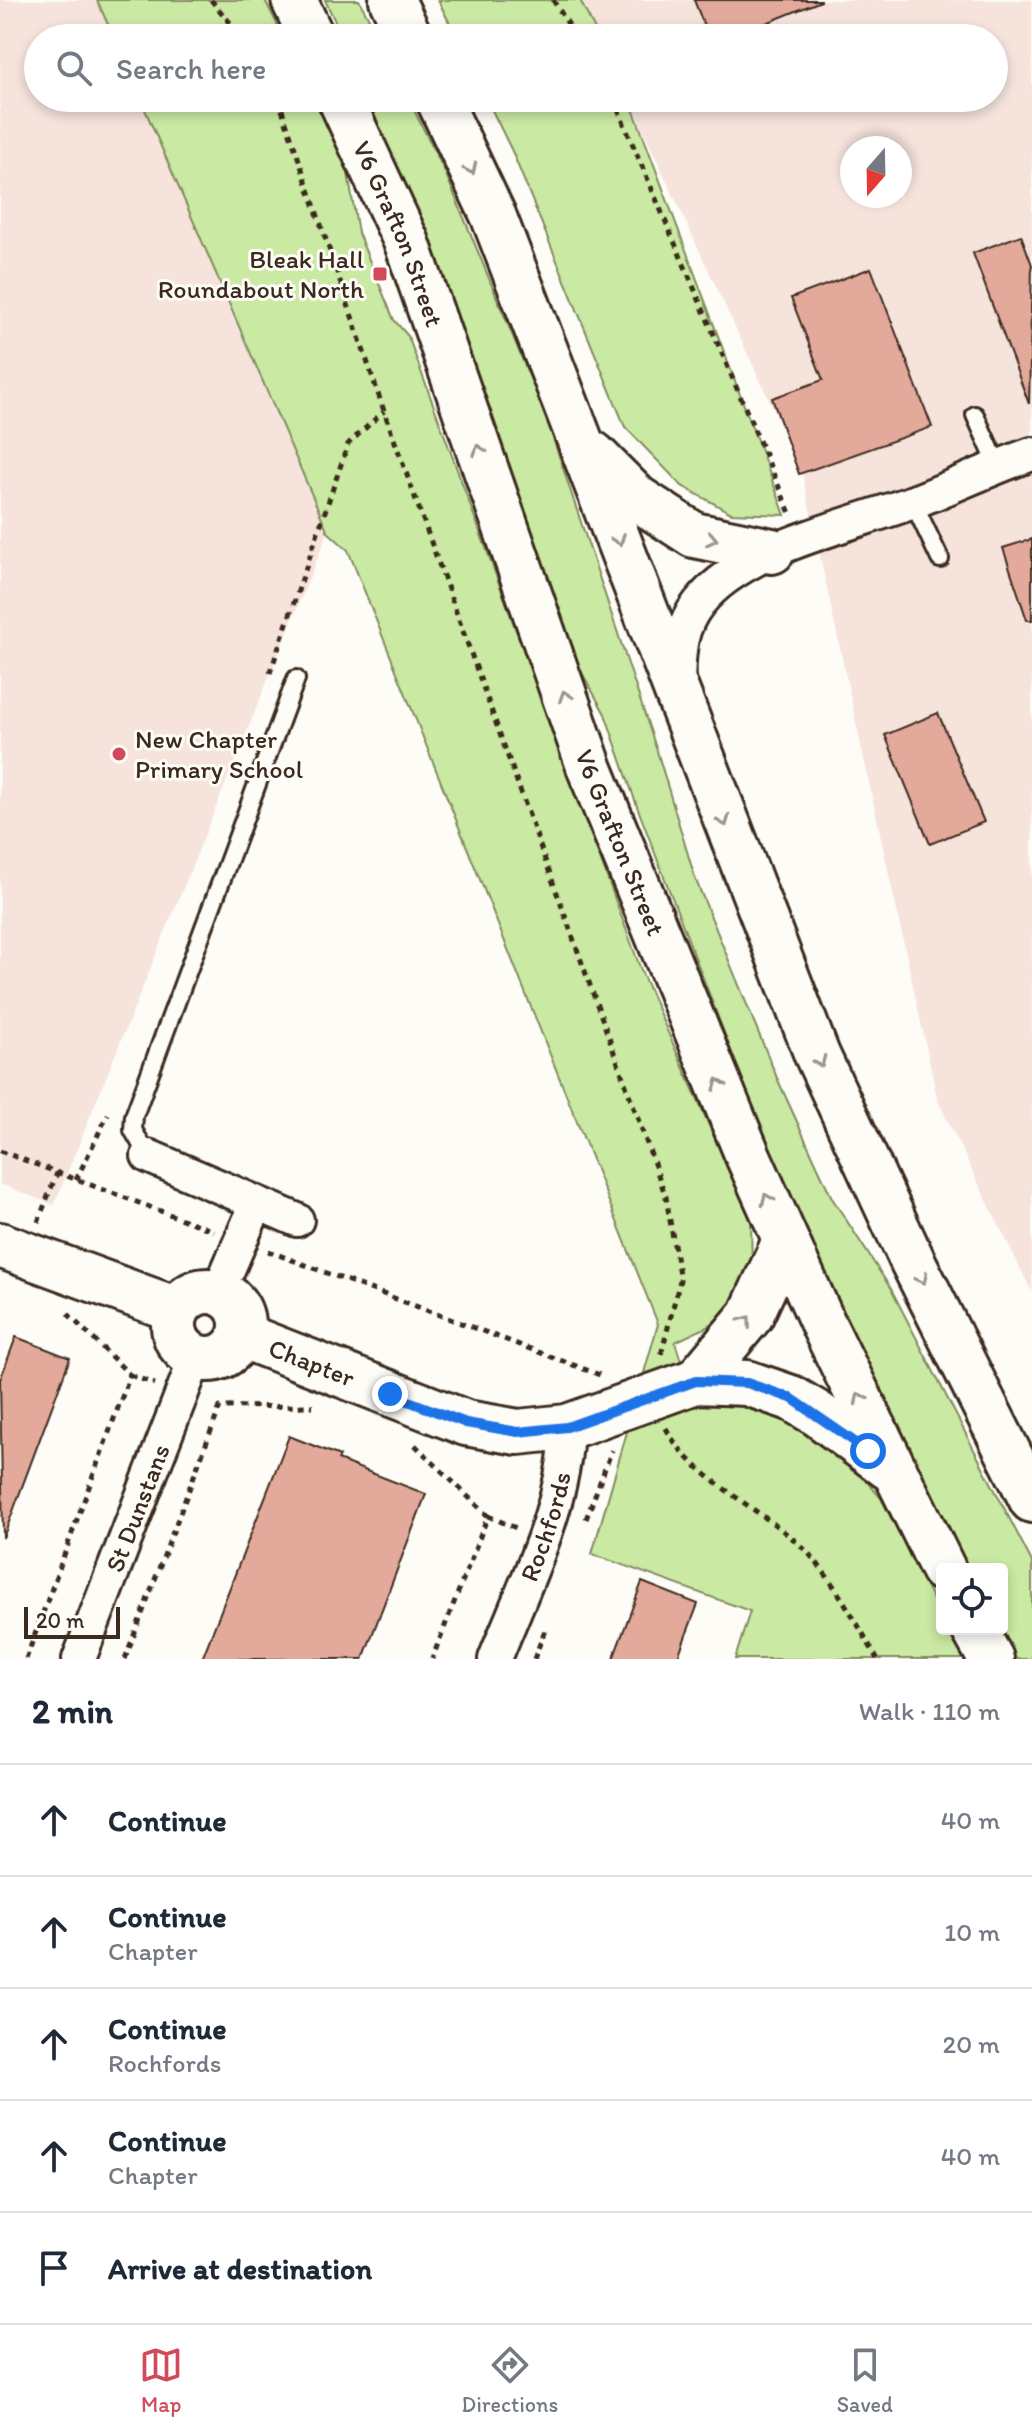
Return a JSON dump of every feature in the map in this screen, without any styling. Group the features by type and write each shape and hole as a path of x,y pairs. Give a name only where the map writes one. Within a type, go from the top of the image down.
{"street":[{"path":"294,0 305,24"},
{"path":"392,0 403,24"},
{"name":"V6 Grafton Street","path":"346,112 407,243 590,769 785,1241 940,1563"},
{"path":"445,112 493,215 817,1055 913,1262 1032,1500"},
{"path":"583,444 637,498 694,535 786,545"},
{"path":"678,696 682,632 700,602 720,583 786,545 913,502 1032,454"},
{"path":"148,1156 297,1220"},
{"path":"218,1293 243,1242 256,1205"},
{"path":"696,1381 751,1315 785,1241"},
{"path":"13,1250 177,1310"},
{"path":"199,1292 218,1293 235,1305 240,1314 241,1335 228,1353 207,1359 196,1357 178,1343 174,1332 177,1310 182,1302 199,1292"},
{"name":"Chapter","path":"241,1335 466,1423 518,1432 567,1427"},
{"name":"St Dunstans","path":"79,1659 196,1357"},
{"path":"567,1427 651,1400 696,1381 747,1383 791,1398 818,1414 897,1474"},
{"name":"Rochfords","path":"495,1659 544,1535 566,1463 567,1427"},
{"path":"977,1635 991,1659"}],"lane":[{"path":"975,415 998,466"},
{"path":"913,502 940,559"},
{"path":"148,1156 133,1130 134,1116 296,679"}],"path":[{"path":"211,0 231,24"},
{"path":"553,0 568,24"},
{"path":"283,112 384,411 666,1197 680,1280 651,1400"},
{"path":"618,112 786,545"},
{"path":"0,1151 604,1377 651,1400 673,1442 731,1494 810,1555 877,1659"},
{"path":"13,1250 57,1173"},
{"path":"26,1659 130,1375 54,1300"},
{"path":"125,1659 220,1407 328,1406"},
{"path":"409,1438 488,1516 432,1659"}],"shaded area":[{"name":"New Chapter Primary School","path":"0,0 97,0 108,24 24,24 24,112 146,112 328,532 54,1205 0,1184"},
{"path":"582,0 1032,0 1032,1292 938,1101 801,468 635,112 1008,112 1008,24 593,24"}],"green space":[{"path":"97,0 265,0 277,24 108,24"},
{"path":"325,0 359,0 372,24 336,24"},
{"path":"438,0 580,0 592,24 450,24"},
{"path":"146,112 322,112 346,161 358,233 394,320 408,336 644,978 751,1221 752,1267 735,1306 707,1327 675,1342 691,1392 764,1397 846,1458 881,1498 936,1605 936,1635 951,1635 964,1659 735,1659 750,1611 592,1554 658,1324 348,550 328,532"},
{"path":"370,112 415,112 445,172 545,414 657,751 695,878 777,1078 832,1198 891,1289 1032,1562 1032,1659 1007,1659 994,1635 1008,1635 1008,1563 958,1563 770,1168 735,1061 638,809 605,714 556,626"},
{"path":"493,112 634,112 785,515 731,513 682,486 625,427 512,151"}],"building":[{"path":"694,0 821,0 764,24 703,24"},
{"path":"1021,235 1032,265 1029,404 973,253"},
{"path":"871,268 932,427 799,474 772,398 823,380 791,298"},
{"path":"1032,539 1032,620 1027,620 1003,548"},
{"path":"938,713 984,822 930,844 885,735"},
{"path":"16,1337 70,1358 3,1538 0,1380"},
{"path":"289,1436 340,1456 338,1460 426,1494 363,1659 202,1659"},
{"path":"642,1582 698,1604 677,1659 613,1659"}],"place":[{"name":"Bleak Hall Roundabout North","path":"380,274"},
{"name":"New Chapter Primary School","path":"119,754"}],"route":[{"path":"390,1394 466,1423 518,1432 567,1427 651,1400 696,1381 747,1383 791,1398 868,1451"}]}
